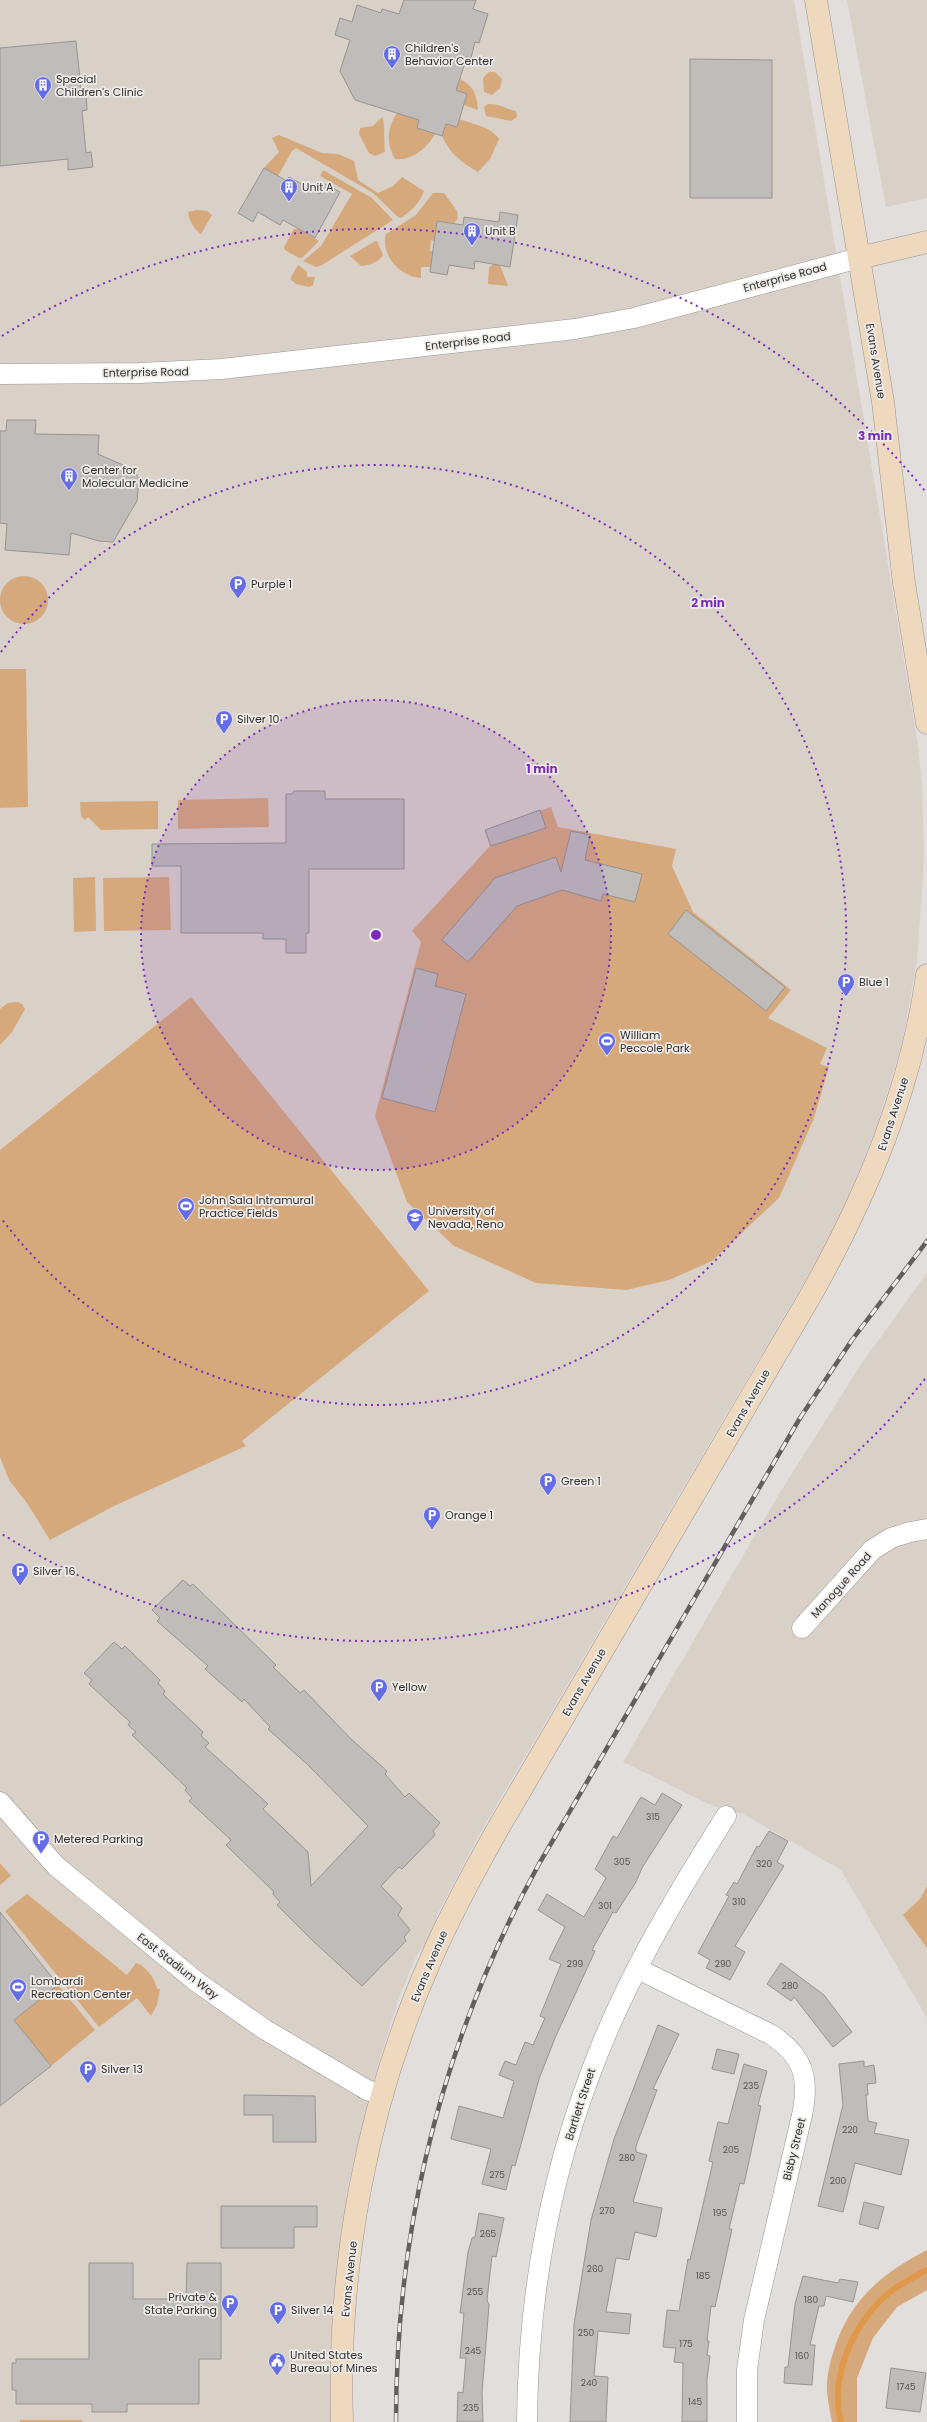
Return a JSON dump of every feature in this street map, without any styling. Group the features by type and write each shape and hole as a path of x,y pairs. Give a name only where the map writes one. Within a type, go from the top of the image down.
{"street":[{"name":"Evans Avenue","path":"816,0 883,402 904,583 927,723"},
{"name":"Enterprise Road","path":"0,374 140,373 222,369 575,329 634,318 859,258 927,242"},
{"name":"Evans Avenue","path":"342,2422 343,2339 348,2276 366,2159 383,2095 405,2026 431,1959 478,1863 812,1293 850,1223 874,1169 896,1110 910,1060 927,975"},
{"name":"Manogue Road","path":"802,1628 872,1550 891,1538 910,1532 927,1529"},
{"name":"East Stadium Way","path":"0,1802 56,1866 197,1982 264,2029 367,2090 383,2095"},
{"name":"Bartlett Street","path":"527,2422 531,2337 538,2272 549,2211 577,2109 609,2028 638,1969 688,1876 726,1816"},
{"name":"Bisby Street","path":"638,1969 770,2034 783,2042 796,2055 804,2072 806,2095 804,2108 754,2320 747,2370 747,2422"}],"shaded area":[{"name":"University of Nevada, Reno","path":"0,0 794,0 918,745 922,787 924,860 917,961 901,1048 876,1129 846,1203 816,1262 479,1835 437,1915 434,1932 417,1955 399,1997 372,2086 348,2186 333,2316 332,2422 0,2422"},
{"path":"847,0 927,0 927,198 886,207"},
{"path":"489,72 495,72 502,79 500,88 492,95 484,92 483,78"},
{"path":"460,79 472,88 476,95 478,110 464,105 467,94 456,90"},
{"path":"488,104 496,104 516,111 517,117 511,121 486,116 484,107"},
{"path":"397,113 419,120 417,128 435,134 423,149 413,156 401,159 395,159 389,142 391,124"},
{"path":"382,117 385,152 375,156 369,153 359,134 360,128 373,126"},
{"path":"459,119 487,129 499,139 490,159 478,172 466,165 452,153 442,136 446,124 457,127"},
{"path":"279,135 322,153 338,154 354,161 358,180 378,193 393,186 402,177 424,191 418,203 412,210 401,218 398,217 373,193 296,148 292,151 278,176 264,168 279,152 272,138"},
{"path":"323,170 372,198 393,220 322,265 316,267 303,261 321,246 352,194 320,176"},
{"path":"433,193 444,193 457,211 458,218 454,223 437,221 434,241 431,240 430,251 433,251 431,267 421,267 421,278 414,277 406,274 394,264 389,257 386,250 386,234 416,215"},
{"path":"197,210 207,211 212,215 201,234 196,230 189,219 188,212"},
{"path":"294,229 299,229 319,241 302,258 299,258 285,250 284,247"},
{"path":"377,241 383,255 376,262 361,266 350,256"},
{"path":"493,264 500,265 508,286 488,284 489,268"},
{"path":"298,265 307,272 307,277 315,277 313,285 309,287 296,284 290,279"},
{"path":"24,576 33,578 41,583 46,591 48,600 46,609 41,617 33,622 24,624 15,622 7,617 2,609 0,600 2,591 7,583 15,578"},
{"path":"0,669 26,669 28,807 0,808"},
{"path":"268,798 269,827 178,829 178,800"},
{"path":"158,801 158,829 101,830 88,817 85,820 81,816 80,802"},
{"name":"William Peccole Park","path":"551,807 558,827 676,849 672,866 693,912 791,990 768,1018 827,1048 820,1064 829,1067 814,1118 779,1198 712,1261 669,1280 626,1290 536,1283 454,1246 407,1202 375,1116 421,942 412,931 490,846 485,830"},
{"path":"95,877 96,931 74,932 73,878"},
{"path":"169,877 171,930 104,931 103,878"},
{"name":"John Sala Intramural Practice Fields","path":"191,997 429,1291 242,1441 246,1446 114,1506 50,1540 27,1503 9,1480 0,1457 0,1150"},
{"path":"17,1002 22,1004 25,1009 12,1032 0,1045 0,1009 8,1003"},
{"path":"927,1273 927,2018 841,1870 743,1814 713,1806 623,1762 779,1494 862,1363"},
{"path":"0,1863 11,1876 0,1885"},
{"path":"927,1886 927,1948 903,1915 920,1899"},
{"path":"27,1894 127,1975 136,1963 150,1973 155,1981 157,1989 160,1989 157,2005 151,2016 137,1998 99,2027 5,1911"},
{"path":"58,1985 95,2030 51,2066 14,2020"},
{"path":"927,2250 927,2290 897,2307 873,2338 857,2378 857,2422 832,2422 828,2403 827,2387 830,2365 840,2333 858,2303 869,2290 896,2268"},
{"path":"20,2420 83,2420 81,2422 20,2422"}],"building":[{"name":"Children's Behavior Center","path":"404,0 476,0 473,9 488,14 479,43 475,42 471,58 467,57 456,90 467,94 457,127 446,124 442,136 417,128 419,120 355,100 340,71 350,40 335,35 340,18 352,22 357,5 381,13 382,9 399,14"},
{"name":"Special Children's Clinic","path":"76,41 81,89 86,89 87,110 82,111 86,153 91,152 93,167 68,170 68,159 0,166 0,48"},
{"path":"690,59 772,60 772,198 690,198"},
{"name":"Unit A","path":"264,168 287,181 289,177 320,194 325,184 340,192 315,238 283,220 280,225 258,212 253,222 238,213"},
{"name":"Unit B","path":"500,212 518,215 510,267 475,261 474,269 449,265 447,275 430,272 437,221 463,225 464,217 499,222"},
{"name":"Center for Molecular Medicine","path":"7,420 36,420 35,434 99,435 98,454 123,465 136,474 139,478 137,501 113,542 99,541 71,533 69,555 5,550 7,524 0,523 0,431 6,431"},
{"path":"294,791 325,791 325,799 404,799 404,869 309,869 309,933 306,933 306,953 286,953 286,939 263,939 263,933 181,933 181,866 152,866 152,844 286,843 286,794 292,794"},
{"path":"540,810 546,828 491,846 485,830"},
{"path":"571,831 590,835 585,860 642,874 635,902 603,894 601,901 562,890 517,906 468,962 442,940 495,878 556,857 561,872"},
{"path":"686,910 785,987 766,1011 668,934"},
{"path":"416,968 438,974 435,986 466,994 435,1112 382,1098"},
{"path":"183,1580 190,1586 193,1584 276,1665 273,1667 300,1693 304,1690 351,1739 387,1771 385,1774 405,1797 409,1793 440,1823 433,1831 435,1835 402,1869 399,1867 381,1886 402,1908 398,1915 410,1930 404,1937 406,1941 362,1986 277,1905 280,1902 273,1894 274,1892 226,1845 231,1840 189,1801 192,1798 185,1790 187,1788 132,1735 136,1732 128,1725 130,1722 89,1684 92,1680 84,1673 114,1642 122,1649 125,1646 160,1680 158,1683 165,1691 163,1694 203,1732 201,1736 209,1743 205,1747 268,1804 263,1809 308,1852 311,1886 368,1826 308,1765 268,1729 270,1727 244,1699 242,1702 205,1669 208,1666 157,1621 160,1618 152,1610"},
{"path":"662,1793 682,1805 642,1868 636,1882 616,1913 613,1912 592,1950 595,1951 555,2038 539,2079 515,2166 512,2165 506,2190 482,2184 491,2149 451,2139 459,2106 503,2118 514,2081 499,2075 505,2061 516,2065 525,2042 533,2045 545,2018 540,2016 561,1964 549,1959 565,1927 538,1910 547,1894 584,1917 606,1878 595,1869 613,1836 617,1838 641,1797 655,1805"},
{"path":"769,1831 788,1841 777,1862 784,1866 735,1946 745,1952 730,1980 706,1968 710,1960 698,1953 729,1896 726,1895 734,1882 737,1884 757,1846 759,1847"},
{"name":"Lombardi Recreation Center","path":"0,1912 58,1985 14,2020 51,2066 0,2106"},
{"path":"781,1963 824,1995 852,2032 833,2047 794,1997 791,2001 767,1984"},
{"path":"658,2025 679,2034 653,2089 657,2090 636,2146 636,2152 647,2155 633,2202 662,2208 658,2229 656,2237 635,2232 629,2260 616,2258 606,2312 631,2314 629,2334 598,2331 594,2376 608,2377 606,2422 570,2422 574,2324 591,2220 614,2139"},
{"path":"717,2049 739,2054 734,2074 712,2069"},
{"path":"864,2061 864,2067 874,2065 876,2083 867,2084 868,2095 866,2095 868,2121 877,2123 874,2133 909,2140 901,2175 855,2163 843,2212 818,2206 843,2105 839,2064"},
{"path":"744,2064 767,2071 758,2105 761,2106 744,2184 740,2183 729,2229 732,2229 715,2307 711,2306 707,2341 709,2341 707,2355 710,2356 707,2379 707,2422 682,2422 683,2363 674,2362 676,2348 663,2347 667,2310 679,2311 688,2259 690,2260 713,2162 709,2161 718,2122 728,2124"},
{"path":"244,2095 315,2096 316,2142 273,2142 273,2115 244,2115"},
{"path":"864,2202 884,2207 878,2229 859,2224"},
{"path":"221,2206 317,2206 317,2227 294,2227 294,2248 221,2248"},
{"path":"479,2213 504,2218 496,2257 492,2256 487,2300 489,2305 482,2393 483,2422 457,2422 458,2392 463,2393 466,2358 460,2358 464,2313 460,2313 468,2252 472,2238 475,2237"},
{"path":"89,2263 133,2263 133,2299 186,2299 187,2263 221,2263 221,2359 199,2359 199,2404 127,2404 127,2412 92,2412 92,2404 16,2404 16,2390 12,2390 12,2363 16,2363 16,2359 89,2359"},
{"path":"803,2276 838,2283 840,2279 858,2282 853,2302 826,2296 824,2306 819,2306 810,2345 815,2345 812,2385 784,2383 785,2367 788,2367 795,2304"},
{"path":"891,2368 926,2373 920,2412 886,2408"}],"waterway":[{"path":"841,2422 838,2406 838,2390 845,2358 851,2342 869,2314 884,2297 902,2284 927,2270"}],"railway":[{"path":"396,2422 398,2348 405,2275 416,2204 432,2134 452,2065 476,1997 505,1930 539,1864 800,1418 852,1340 927,1241"}],"place":[{"name":"Children's Behavior Center","path":"392,69"},
{"name":"Special Children's Clinic","path":"43,100"},
{"name":"Unit A","path":"289,202"},
{"name":"Unit B","path":"472,246"},
{"name":"Center for Molecular Medicine","path":"69,491"},
{"name":"Purple 1","path":"238,599"},
{"name":"Silver 10","path":"224,734"},
{"name":"Blue 1","path":"846,997"},
{"name":"William Peccole Park","path":"607,1056"},
{"name":"John Sala Intramural Practice Fields","path":"186,1221"},
{"name":"University of Nevada, Reno","path":"415,1232"},
{"name":"Green 1","path":"548,1496"},
{"name":"Orange 1","path":"432,1530"},
{"name":"Silver 16","path":"20,1586"},
{"name":"Yellow","path":"379,1702"},
{"name":"Metered Parking","path":"41,1854"},
{"name":"Lombardi Recreation Center","path":"18,2002"},
{"name":"Silver 13","path":"88,2084"},
{"name":"Private & State Parking","path":"230,2318"},
{"name":"Silver 14","path":"278,2325"},
{"name":"United States Bureau of Mines","path":"277,2376"}]}
